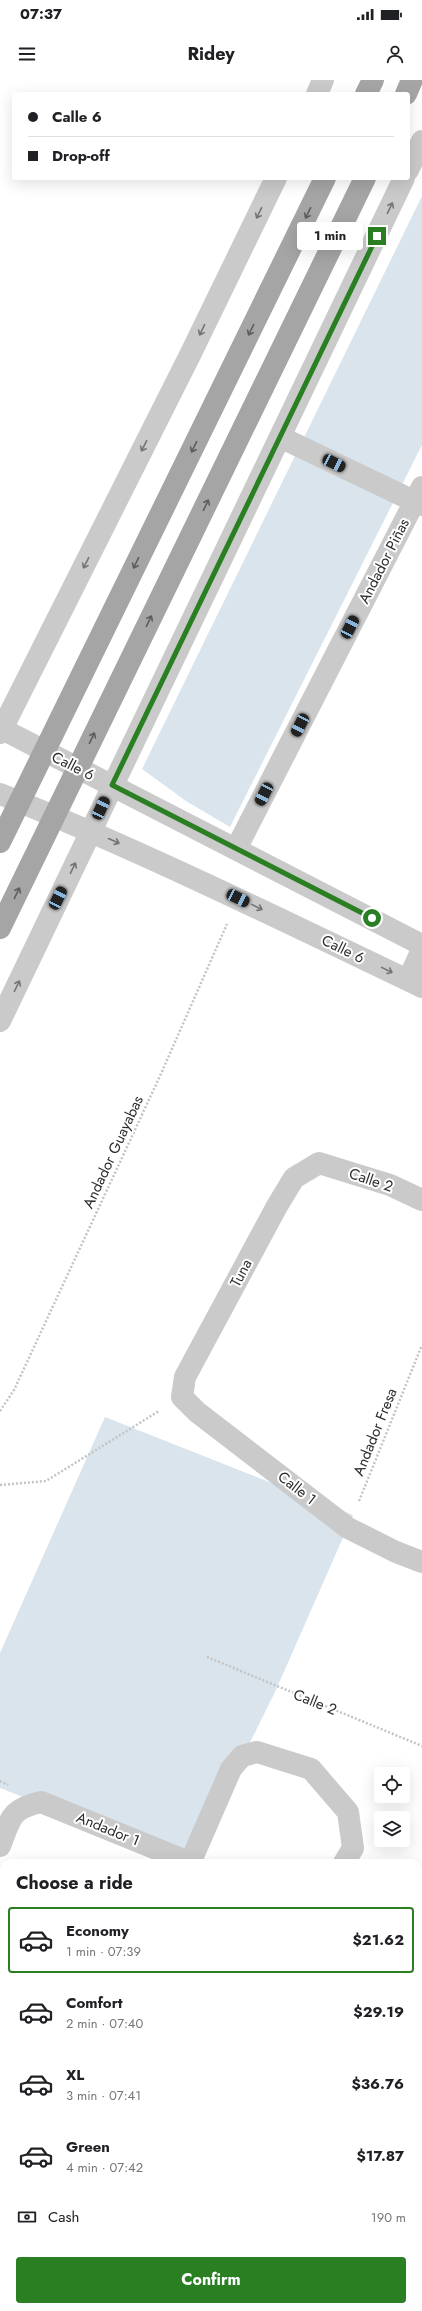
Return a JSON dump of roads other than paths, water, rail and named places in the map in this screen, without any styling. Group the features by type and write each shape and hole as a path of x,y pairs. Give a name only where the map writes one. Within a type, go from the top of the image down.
{"main road":[{"path":"367,92 373,80"},
{"path":"407,92 412,80"},
{"path":"0,842 324,180"},
{"path":"0,928 364,180"}],"street":[{"path":"318,92 323,80"},
{"path":"410,166 422,141"},
{"path":"1,731 187,360 275,180"},
{"path":"0,1021 403,180"},
{"path":"280,437 419,498"},
{"name":"Andador Piñas","path":"236,849 419,498"},
{"name":"Calle 6","path":"1,731 112,785 422,945"},
{"name":"Calle 6","path":"0,794 91,830 238,898 415,983"},
{"path":"415,983 422,950"},
{"name":"Calle 2","path":"319,1162 390,1185 422,1200"},
{"name":"Tuna","path":"182,1397 185,1377 277,1206 294,1178 319,1162"},
{"name":"Calle 1","path":"182,1397 197,1412 348,1528 396,1552 422,1562"},
{"path":"192,1859 231,1769 242,1756 256,1752 311,1768 348,1812 353,1848 346,1859"},
{"name":"Andador 1","path":"0,1846 13,1813 25,1805 42,1802 180,1859"}]}
